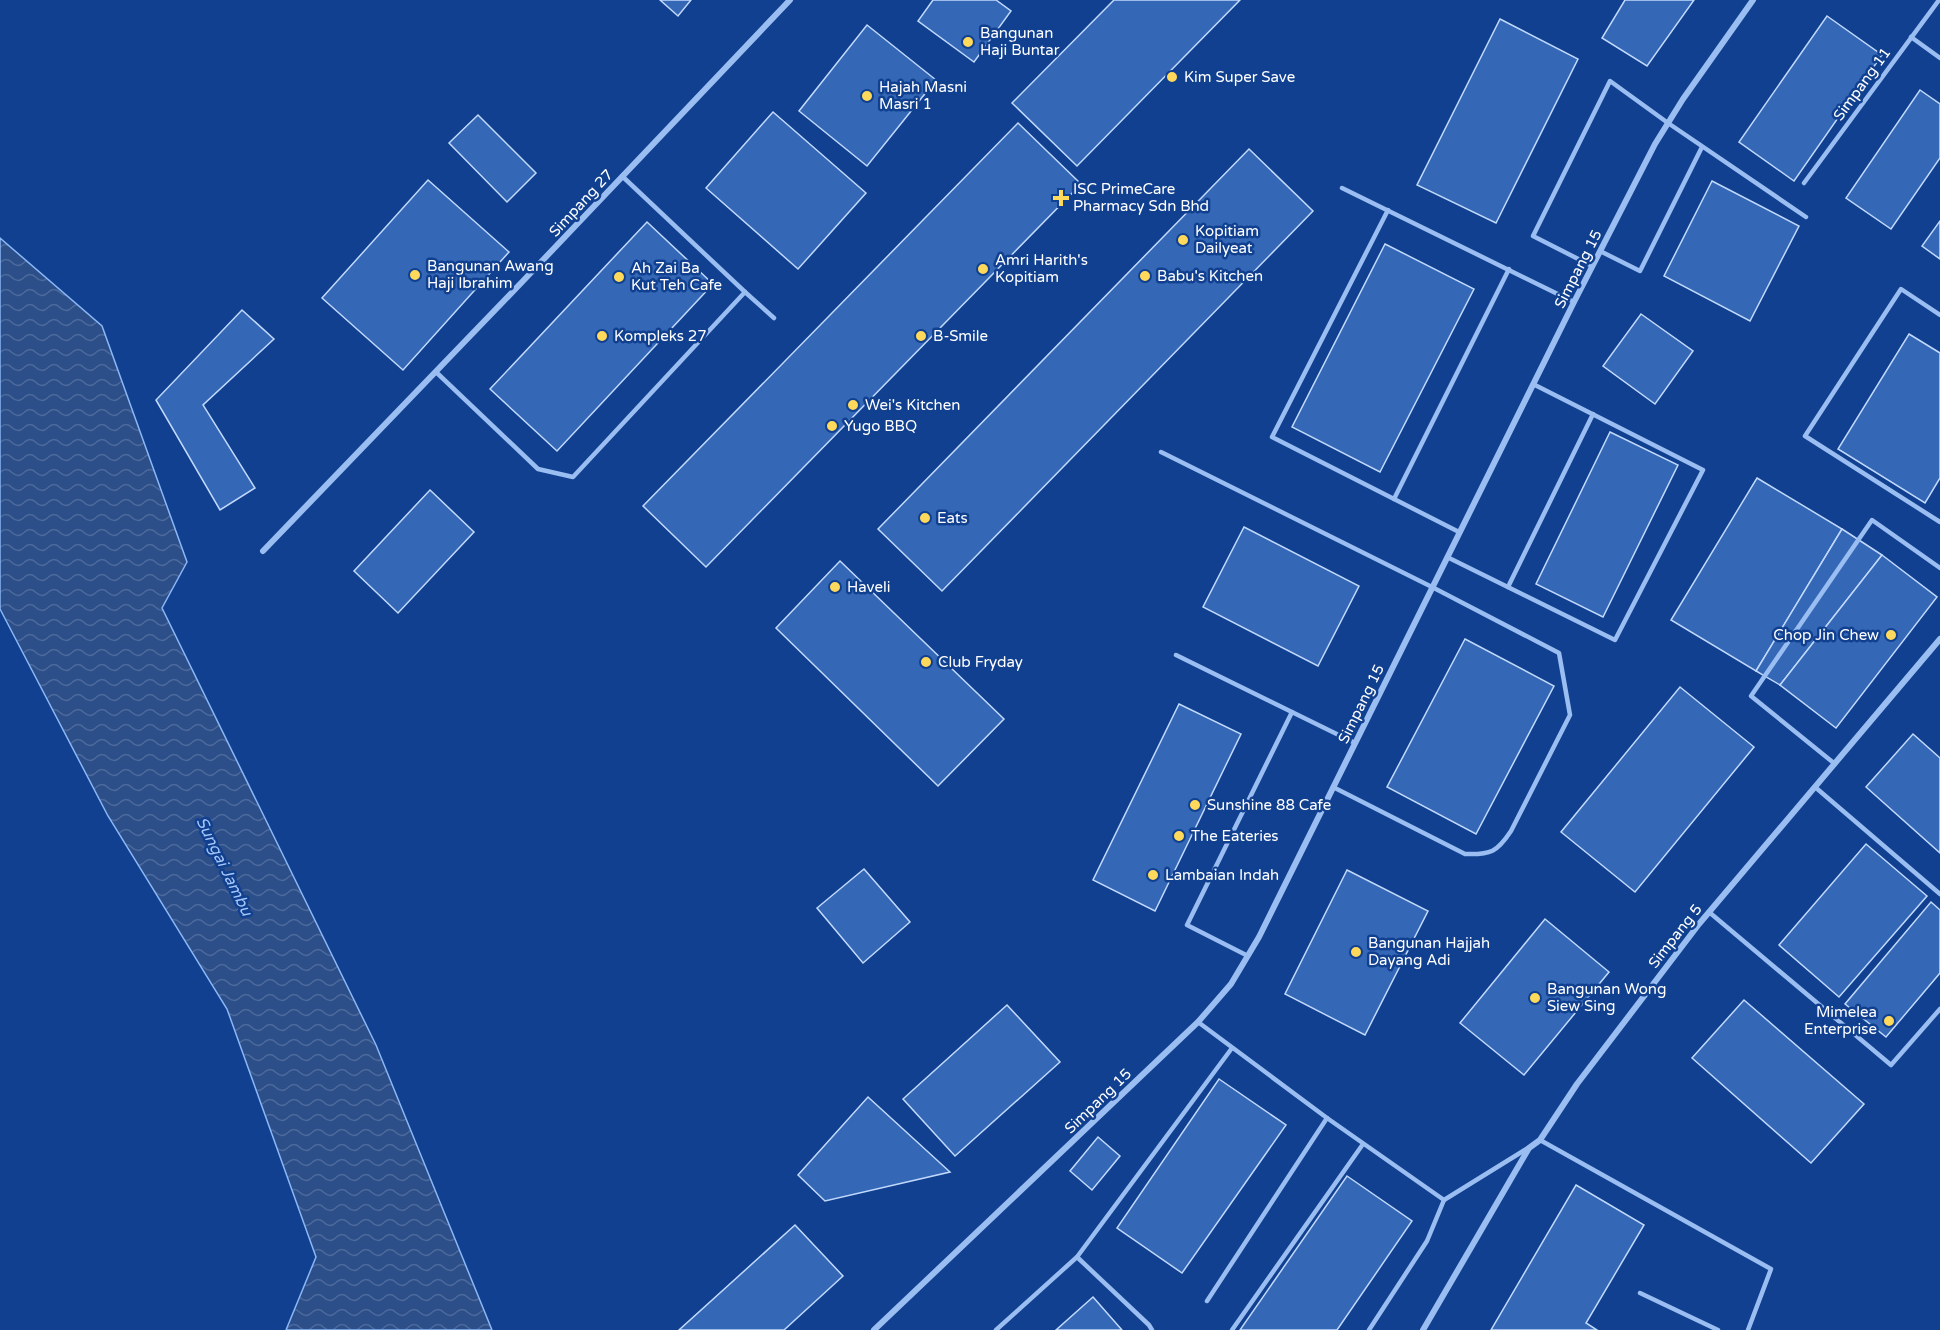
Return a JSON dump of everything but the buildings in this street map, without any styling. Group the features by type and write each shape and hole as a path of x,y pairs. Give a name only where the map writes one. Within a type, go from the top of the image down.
{"street":[{"name":"Simpang 27","path":"263,551 790,0"},
{"name":"Simpang 15","path":"874,1330 1198,1022 1231,984 1248,956 1334,787 1459,532 1655,144 1753,0"},
{"name":"Simpang 5","path":"1423,1330 1529,1148 1540,1140 1577,1084 1709,912 1940,639"}],"lane":[{"name":"Simpang 11","path":"1804,183 1939,0"},
{"path":"1911,37 1940,58"},
{"path":"1592,266 1533,236 1610,81 1806,217"},
{"path":"1600,251 1640,271 1702,147"},
{"path":"622,176 774,318"},
{"path":"1342,188 1574,302"},
{"path":"1388,210 1272,437 1459,532"},
{"path":"1394,499 1509,269"},
{"path":"1940,315 1901,289 1805,436 1940,522"},
{"path":"436,372 538,469 573,477 745,292"},
{"path":"1447,557 1615,640 1702,470 1533,384"},
{"path":"1508,587 1593,414"},
{"path":"1161,452 1559,652 1570,715 1512,831 1500,847 1483,855 1465,854 1334,787"},
{"path":"1835,764 1750,696 1872,520 1940,568"},
{"path":"1176,655 1355,743"},
{"path":"1248,956 1186,926 1292,712"},
{"path":"1815,787 1940,894"},
{"path":"1709,912 1891,1065 1940,1009"},
{"path":"1198,1022 1327,1118 1444,1200"},
{"path":"996,1330 1077,1257 1232,1048"},
{"path":"1207,1301 1327,1118"},
{"path":"1540,1140 1771,1269 1749,1330"},
{"path":"1232,1330 1363,1144"},
{"path":"1369,1330 1427,1241 1444,1200 1529,1148"},
{"path":"1077,1257 1152,1330"},
{"path":"1640,1293 1718,1330"}],"water":[{"name":"Sungai Jambu","path":"0,238 102,326 187,562 162,608 376,1045 492,1330 286,1330 316,1257 227,1009 108,816 0,609"}],"place":[{"name":"Bangunan Haji Buntar","path":"968,42"},
{"name":"Kim Super Save","path":"1172,77"},
{"name":"Hajah Masni Masri 1","path":"867,96"},
{"name":"ISC PrimeCare Pharmacy Sdn Bhd","path":"1061,198"},
{"name":"Kopitiam Dailyeat","path":"1183,240"},
{"name":"Amri Harith's Kopitiam","path":"983,269"},
{"name":"Bangunan Awang Haji Ibrahim","path":"415,275"},
{"name":"Babu's Kitchen","path":"1145,276"},
{"name":"Ah Zai Ba Kut Teh Cafe","path":"619,277"},
{"name":"Kompleks 27","path":"602,336"},
{"name":"B-Smile","path":"921,336"},
{"name":"Wei's Kitchen","path":"853,405"},
{"name":"Yugo BBQ","path":"832,426"},
{"name":"Eats","path":"925,518"},
{"name":"Haveli","path":"835,587"},
{"name":"Chop Jin Chew","path":"1891,635"},
{"name":"Club Fryday","path":"926,662"},
{"name":"Sunshine 88 Cafe","path":"1195,805"},
{"name":"The Eateries","path":"1179,836"},
{"name":"Lambaian Indah","path":"1153,875"},
{"name":"Bangunan Hajjah Dayang Adi","path":"1356,952"},
{"name":"Bangunan Wong Siew Sing","path":"1535,998"},
{"name":"Mimelea Enterprise","path":"1889,1021"}]}
